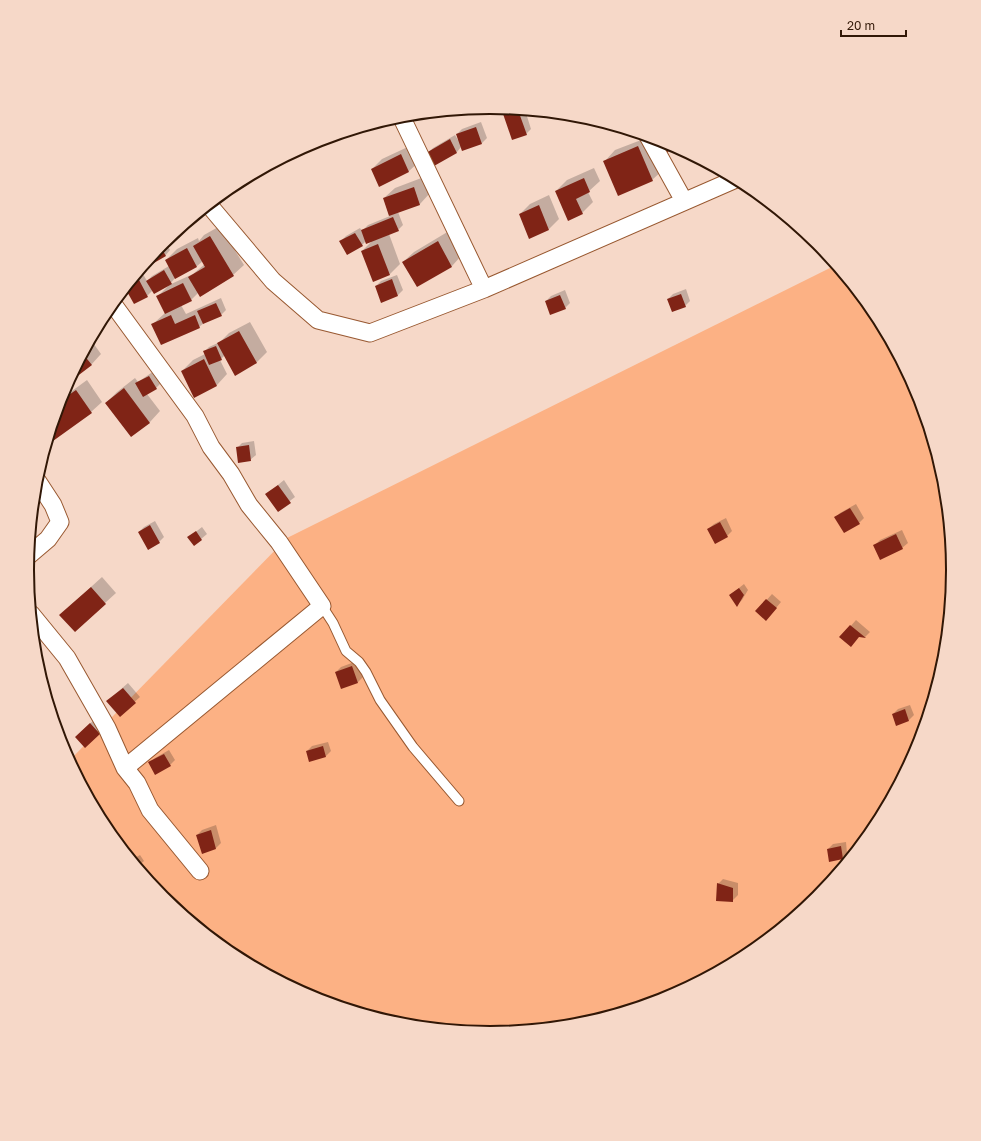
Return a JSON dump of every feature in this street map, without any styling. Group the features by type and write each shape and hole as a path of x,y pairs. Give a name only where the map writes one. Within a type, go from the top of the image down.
{"street":[{"path":"404,122 484,289"},
{"path":"652,144 684,201"},
{"path":"212,209 273,281 318,320 370,333 484,289 730,182"},
{"path":"117,309 195,416 211,447 231,474 249,505 278,542 322,606 125,768"},
{"path":"35,550 48,539 60,522 53,505 42,488"},
{"path":"37,622 67,658 107,728 125,768 137,782 150,810 200,871"}],"lane":[{"path":"322,606 333,623 346,651 366,672 380,700 413,747 459,802"}],"shaded area":[{"path":"831,267 853,293 886,342 900,369 923,424 938,481 946,541 946,600 943,630 938,660 923,717 900,772 886,799 853,848 834,871 791,914 768,933 719,966 692,980 637,1003 609,1011 580,1018 520,1026 490,1027 431,1023 372,1011 344,1003 316,992 262,966 213,933 168,893 128,848 95,799 74,756 287,538"}],"building":[{"path":"503,114 520,115 527,135 512,140"},
{"path":"476,127 482,144 462,151 456,134"},
{"path":"450,139 457,153 434,166 426,153"},
{"path":"638,146 653,181 618,196 603,161"},
{"path":"660,147 669,151 664,154"},
{"path":"401,154 409,172 379,187 371,169"},
{"path":"584,178 590,192 576,199 583,214 568,221 555,191"},
{"path":"414,187 420,205 389,216 383,198"},
{"path":"539,205 549,230 529,239 519,214"},
{"path":"393,217 399,231 366,244 361,230"},
{"path":"355,233 363,246 347,255 339,241"},
{"path":"210,236 234,276 200,297 188,277 205,267 193,246"},
{"path":"438,241 452,267 417,287 402,262"},
{"path":"378,244 390,275 373,282 361,251"},
{"path":"187,248 197,267 175,279 165,260"},
{"path":"164,252 166,256 153,263"},
{"path":"164,270 172,284 154,294 146,281"},
{"path":"392,279 398,296 381,303 375,286"},
{"path":"139,280 148,297 134,304 128,293"},
{"path":"183,283 192,301 165,314 156,296"},
{"path":"681,294 686,307 672,312 667,299"},
{"path":"560,295 566,309 550,315 545,301"},
{"path":"216,303 222,316 203,324 197,311"},
{"path":"171,315 175,324 195,315 200,328 161,345 151,324"},
{"path":"239,331 257,363 235,376 217,343"},
{"path":"216,346 222,360 209,365 203,351"},
{"path":"87,358 92,365 78,376"},
{"path":"204,359 217,386 194,398 181,371"},
{"path":"149,376 157,389 143,397 135,383"},
{"path":"124,388 150,423 131,437 105,403"},
{"path":"76,390 92,413 53,441 58,424 70,394"},
{"path":"249,445 251,461 238,463 236,447"},
{"path":"278,485 291,503 278,512 265,494"},
{"path":"850,508 860,524 844,533 834,517"},
{"path":"720,522 728,537 715,544 707,529"},
{"path":"150,525 160,543 148,550 138,532"},
{"path":"196,531 202,540 194,546 187,537"},
{"path":"896,534 903,549 880,560 873,545"},
{"path":"91,587 106,604 75,632 59,615"},
{"path":"739,588 744,595 737,607 729,595"},
{"path":"766,599 777,608 766,621 755,611"},
{"path":"850,625 866,638 859,637 851,647 839,637"},
{"path":"352,666 358,683 341,689 335,672"},
{"path":"123,688 136,703 120,717 106,701"},
{"path":"905,709 909,721 896,726 892,714"},
{"path":"90,723 100,734 85,748 75,737"},
{"path":"323,746 326,757 309,762 306,751"},
{"path":"164,754 171,766 155,775 148,762"},
{"path":"211,830 216,849 202,854 196,835"},
{"path":"841,846 843,859 829,862 827,849"},
{"path":"717,883 733,888 733,902 716,901"}]}
